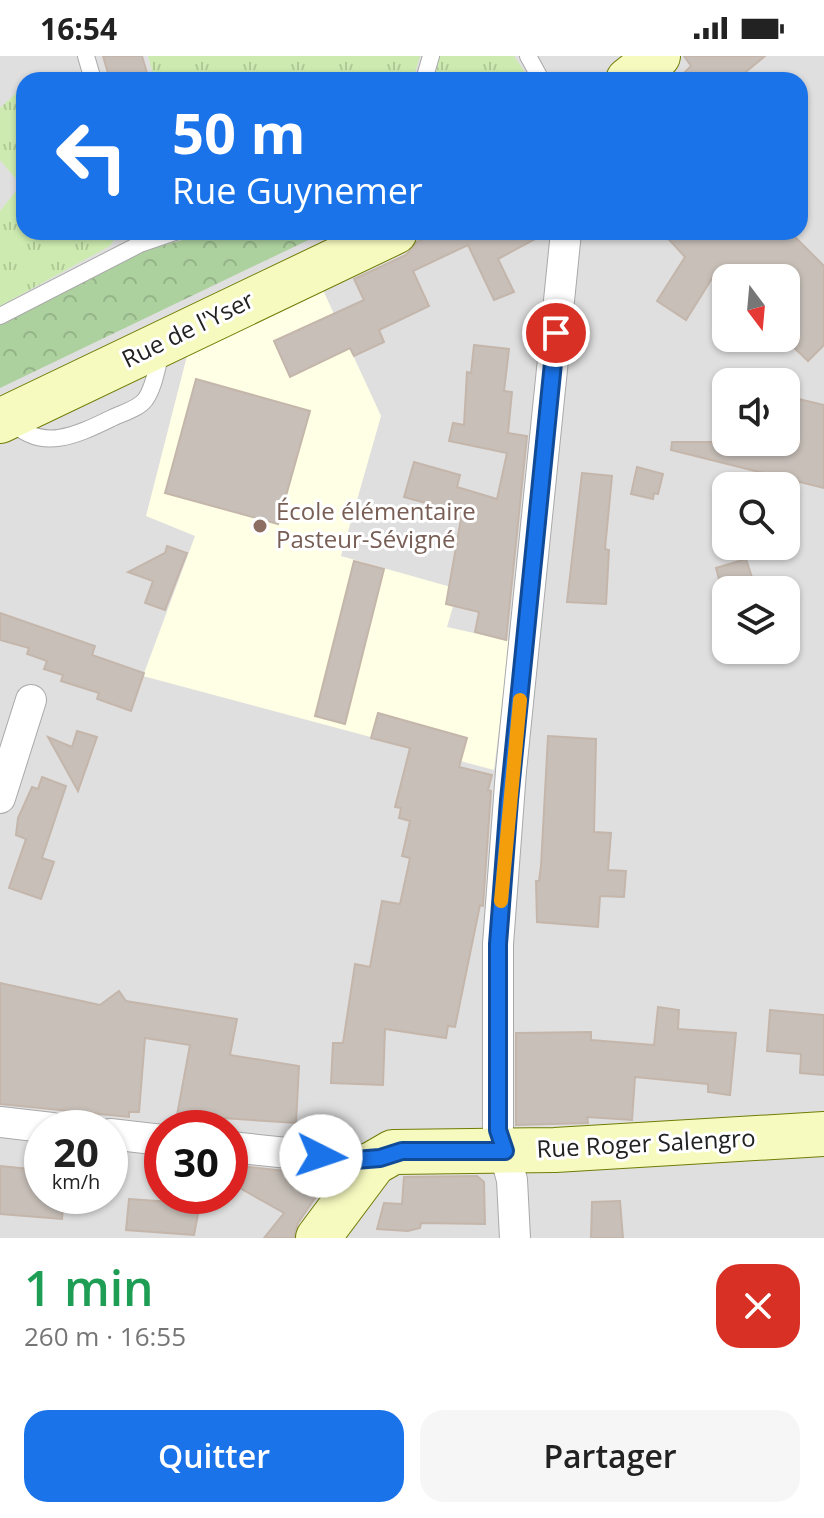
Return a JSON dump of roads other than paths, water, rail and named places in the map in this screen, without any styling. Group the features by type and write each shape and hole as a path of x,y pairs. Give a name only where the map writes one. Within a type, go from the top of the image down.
{"street":[{"path":"638,72 658,56"},
{"path":"662,72 676,56"},
{"name":"Rue de l'Yser","path":"2,414 165,341 373,240"},
{"path":"515,1238 512,1180 498,1130 498,944 511,771 565,240"},
{"path":"0,798 31,700"},
{"path":"0,1122 24,1125"},
{"name":"Rue Roger Salengro","path":"248,1149 355,1160 380,1158 402,1151 505,1151 824,1134"},
{"path":"318,1238 380,1158"}],"lane":[{"path":"0,316 134,240"}],"place":[{"name":"École élémentaire Pasteur-Sévigné","path":"260,526"}]}
